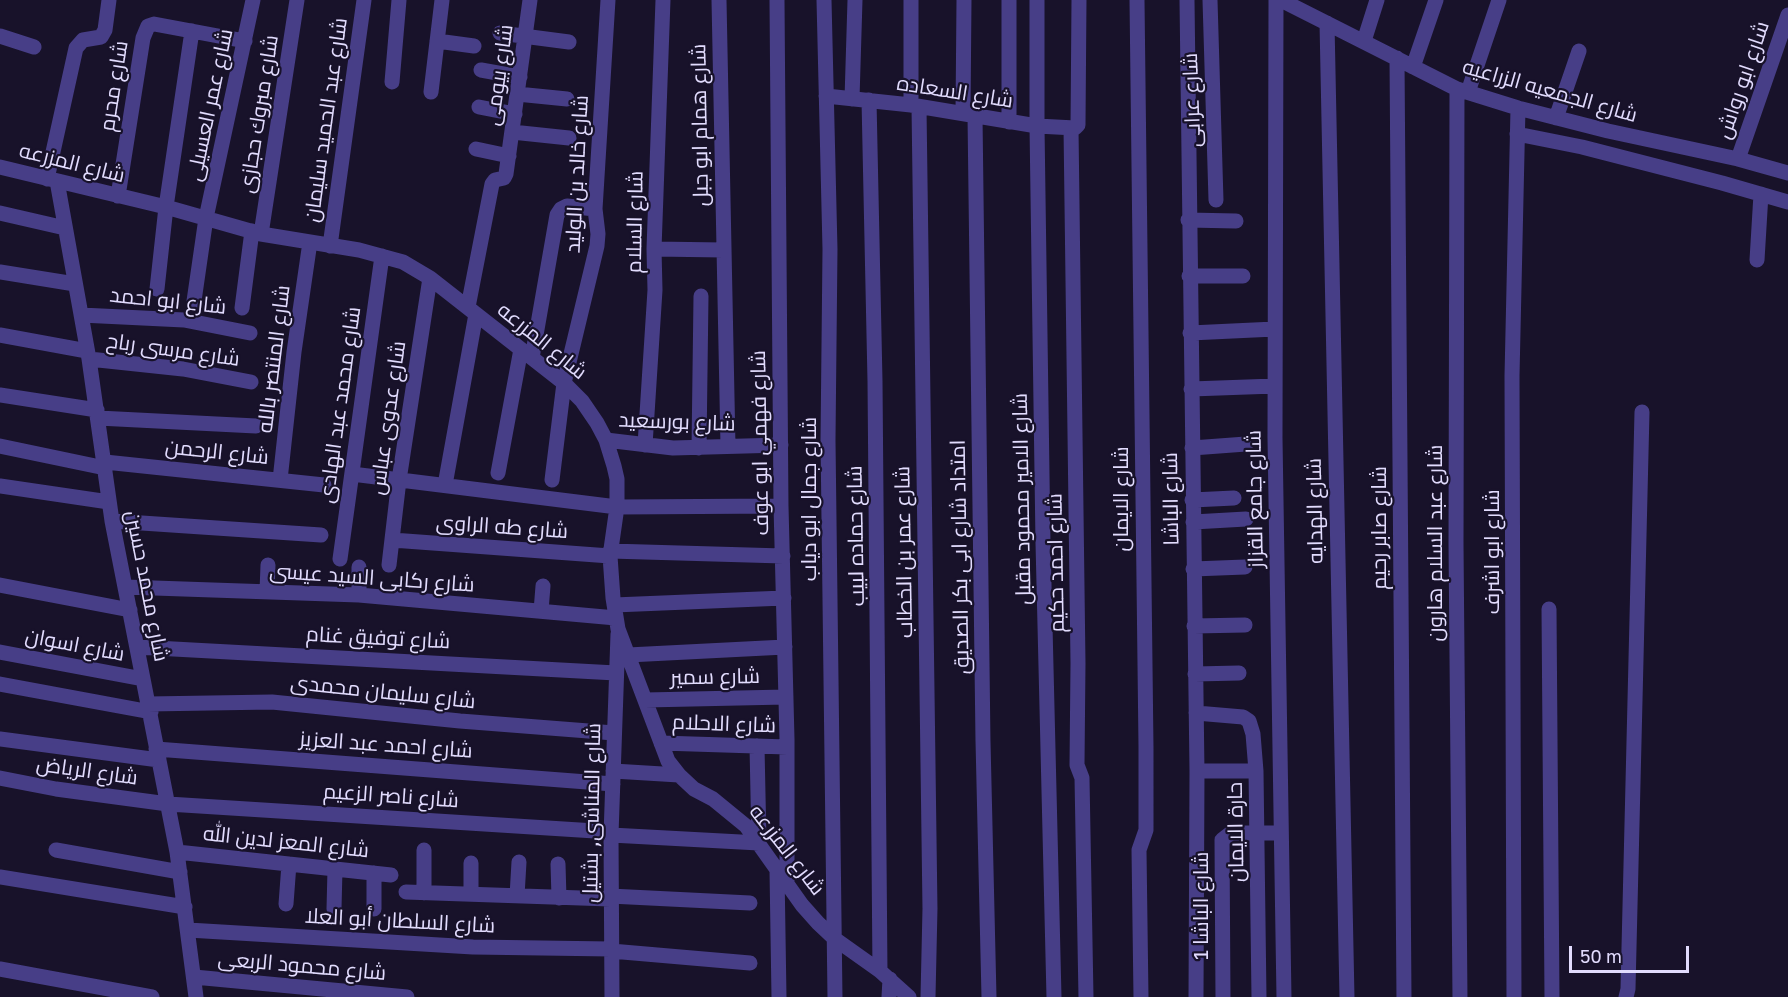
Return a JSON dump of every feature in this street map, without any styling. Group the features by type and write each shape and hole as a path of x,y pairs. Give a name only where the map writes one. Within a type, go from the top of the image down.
{"street":[{"path":"52,180 76,48 83,40 101,37 105,30 109,0"},
{"name":"شارع عمر العسيلى","path":"194,301 206,218 253,0"},
{"name":"شارع مبروك حجازى","path":"242,308 297,0"},
{"name":"شارع عبد الحميد سليمان","path":"330,246 364,0"},
{"path":"392,82 399,0"},
{"path":"431,92 442,0"},
{"name":"شارع بيومى","path":"509,156 530,0"},
{"name":"شارع خالد بن الوليد","path":"552,480 564,383 597,246 595,209 608,0"},
{"name":"شارع السلام","path":"645,445 655,290 654,249 663,0"},
{"name":"شارع همام ابو جبل","path":"719,0 728,446"},
{"name":"شارع فهمي ابو عوف","path":"777,0 781,506 788,886"},
{"name":"شارع جمال ابو دياب","path":"824,0 830,249 828,440 835,997"},
{"path":"852,99 855,0"},
{"name":"شارع عمر بن الخطاب","path":"912,0 930,908 928,997"},
{"name":"امتداد شارع ابى بكر الصديق","path":"964,0 969,115 989,997"},
{"path":"1009,0 1009,122"},
{"name":"شارع الامير محمود مقبل","path":"1037,0 1043,555 1054,997"},
{"name":"شارع احمد حكيم","path":"1079,0 1074,128 1077,765 1082,778 1086,997"},
{"name":"شارع الايمان","path":"1137,0 1146,746 1146,830 1139,850 1141,997"},
{"name":"شارع الباشا","path":"1186,0 1197,771 1196,997"},
{"name":"شارع عرابى","path":"1210,0 1216,200"},
{"name":"شارع جامع القزاز","path":"1276,0 1275,386 1284,997"},
{"name":"شارع الجمعيه الزراعيه","path":"1281,0 1305,5 1327,23 1462,91 1556,118 1738,159 1788,173"},
{"path":"1364,42 1377,0"},
{"path":"1413,67 1436,0"},
{"name":"شارع عبد السلام هارون","path":"1460,997 1456,543 1462,91 1499,0"},
{"name":"شارع ابو رواش","path":"1738,159 1788,15"},
{"name":"شارع الهدايه","path":"1327,23 1347,997"},
{"name":"شارع محرم","path":"118,196 143,38 148,26 154,24 192,31"},
{"path":"157,289 166,207 192,31 245,41"},
{"path":"500,33 569,42"},
{"path":"0,36 34,47"},
{"path":"437,41 474,46"},
{"path":"1556,118 1579,51"},
{"name":"شارع صابر رحيم","path":"1397,58 1404,997"},
{"path":"481,70 520,77"},
{"path":"517,94 567,99"},
{"name":"شارع السعاده","path":"826,96 915,106 1037,126 1074,128"},
{"name":"شارع حماده لبيب","path":"869,100 885,975 889,997"},
{"path":"479,107 515,114"},
{"name":"شارع ابو اشرف","path":"1514,997 1512,376 1518,108"},
{"path":"512,132 569,138"},
{"name":"شارع الجمعيه الزراعيه","path":"1517,134 1582,147 1788,202"},
{"path":"1187,136 1214,138"},
{"path":"445,485 492,184 495,180 505,176 509,156 476,149"},
{"name":"شارع المزرعه","path":"0,167 166,207 256,232 358,250 403,262 430,278 564,383 582,401 606,440 616,479 616,507 610,554 616,618 668,761 694,789 713,799 746,826 788,886 818,923 835,939 885,975 909,997"},
{"name":"شارع محمد حسين","path":"52,180 65,228 98,414 112,521 177,852 196,997"},
{"path":"1757,260 1761,194"},
{"path":"498,473 557,215 567,206 595,209"},
{"path":"0,213 65,228"},
{"path":"1188,220 1236,221"},
{"name":"شارع المنتصر بالله","path":"280,480 294,352 310,243"},
{"path":"654,249 724,250"},
{"name":"شارع محمد عبد الهادى","path":"340,559 382,256"},
{"path":"0,272 75,284"},
{"path":"1189,276 1243,276"},
{"name":"شارع عدوى عباس","path":"389,565 399,480 430,278"},
{"path":"699,448 701,296"},
{"name":"شارع ابو احمد","path":"81,315 183,320 250,333"},
{"path":"1190,333 1275,329"},
{"name":"شارع مرسى رباح","path":"0,335 88,355 251,382"},
{"path":"1191,389 1275,386"},
{"path":"0,395 98,414 256,426"},
{"path":"1626,997 1642,412"},
{"name":"شارع بورسعيد","path":"606,440 699,448 781,445"},
{"path":"1192,448 1246,444"},
{"name":"شارع الرحمن","path":"0,446 105,465 324,484"},
{"path":"351,474 616,507 781,506"},
{"path":"0,486 110,502"},
{"path":"1192,500 1234,498"},
{"path":"1193,522 1246,519"},
{"path":"112,521 321,535"},
{"name":"شارع طه الراوى","path":"392,540 610,554 783,556"},
{"path":"267,591 268,566"},
{"path":"359,567 359,595"},
{"path":"1193,569 1245,567"},
{"path":"0,585 130,610"},
{"path":"541,611 543,586"},
{"name":"شارع ركابى السيد عيسى","path":"125,587 359,595 616,618 784,597"},
{"path":"1549,609 1552,997"},
{"name":"شارع المناشى, بشتيل","path":"612,997 610,897 616,618"},
{"path":"1194,626 1245,625"},
{"name":"شارع توفيق غنام","path":"137,647 616,673"},
{"path":"628,655 785,647"},
{"name":"شارع اسوان","path":"0,652 143,679"},
{"path":"1195,674 1239,673"},
{"name":"شارع سليمان محمدى","path":"0,684 149,708 272,702 460,721 614,733"},
{"name":"شارع سمير","path":"645,700 786,697"},
{"name":"حارة الايمان","path":"1196,713 1243,717 1249,722 1253,734 1256,771 1259,997"},
{"name":"شارع احمد عبد العزيز","path":"0,739 158,755 613,778 679,775"},
{"name":"شارع الاحلام","path":"661,743 787,747"},
{"path":"757,746 759,843"},
{"path":"1197,771 1256,771"},
{"name":"شارع الرياض","path":"0,778 57,789 168,804"},
{"name":"شارع ناصر الزعيم","path":"168,804 759,843"},
{"name":"شارع الباشا 1","path":"1223,997 1222,840 1231,833 1281,833"},
{"path":"56,850 180,872"},
{"path":"424,850 424,893"},
{"name":"شارع المعز لدين الله","path":"177,852 391,875"},
{"path":"517,896 519,862"},
{"path":"471,863 471,894"},
{"path":"286,904 289,864"},
{"path":"558,864 559,898"},
{"path":"334,909 335,869"},
{"path":"777,871 779,997"},
{"path":"374,873 374,909"},
{"path":"0,877 185,908"},
{"path":"406,892 750,903"},
{"name":"شارع السلطان أبو العلا","path":"188,930 473,947 611,950 750,963"},
{"path":"0,969 152,997"},
{"name":"شارع محمود الربعى","path":"194,977 407,997"}]}
